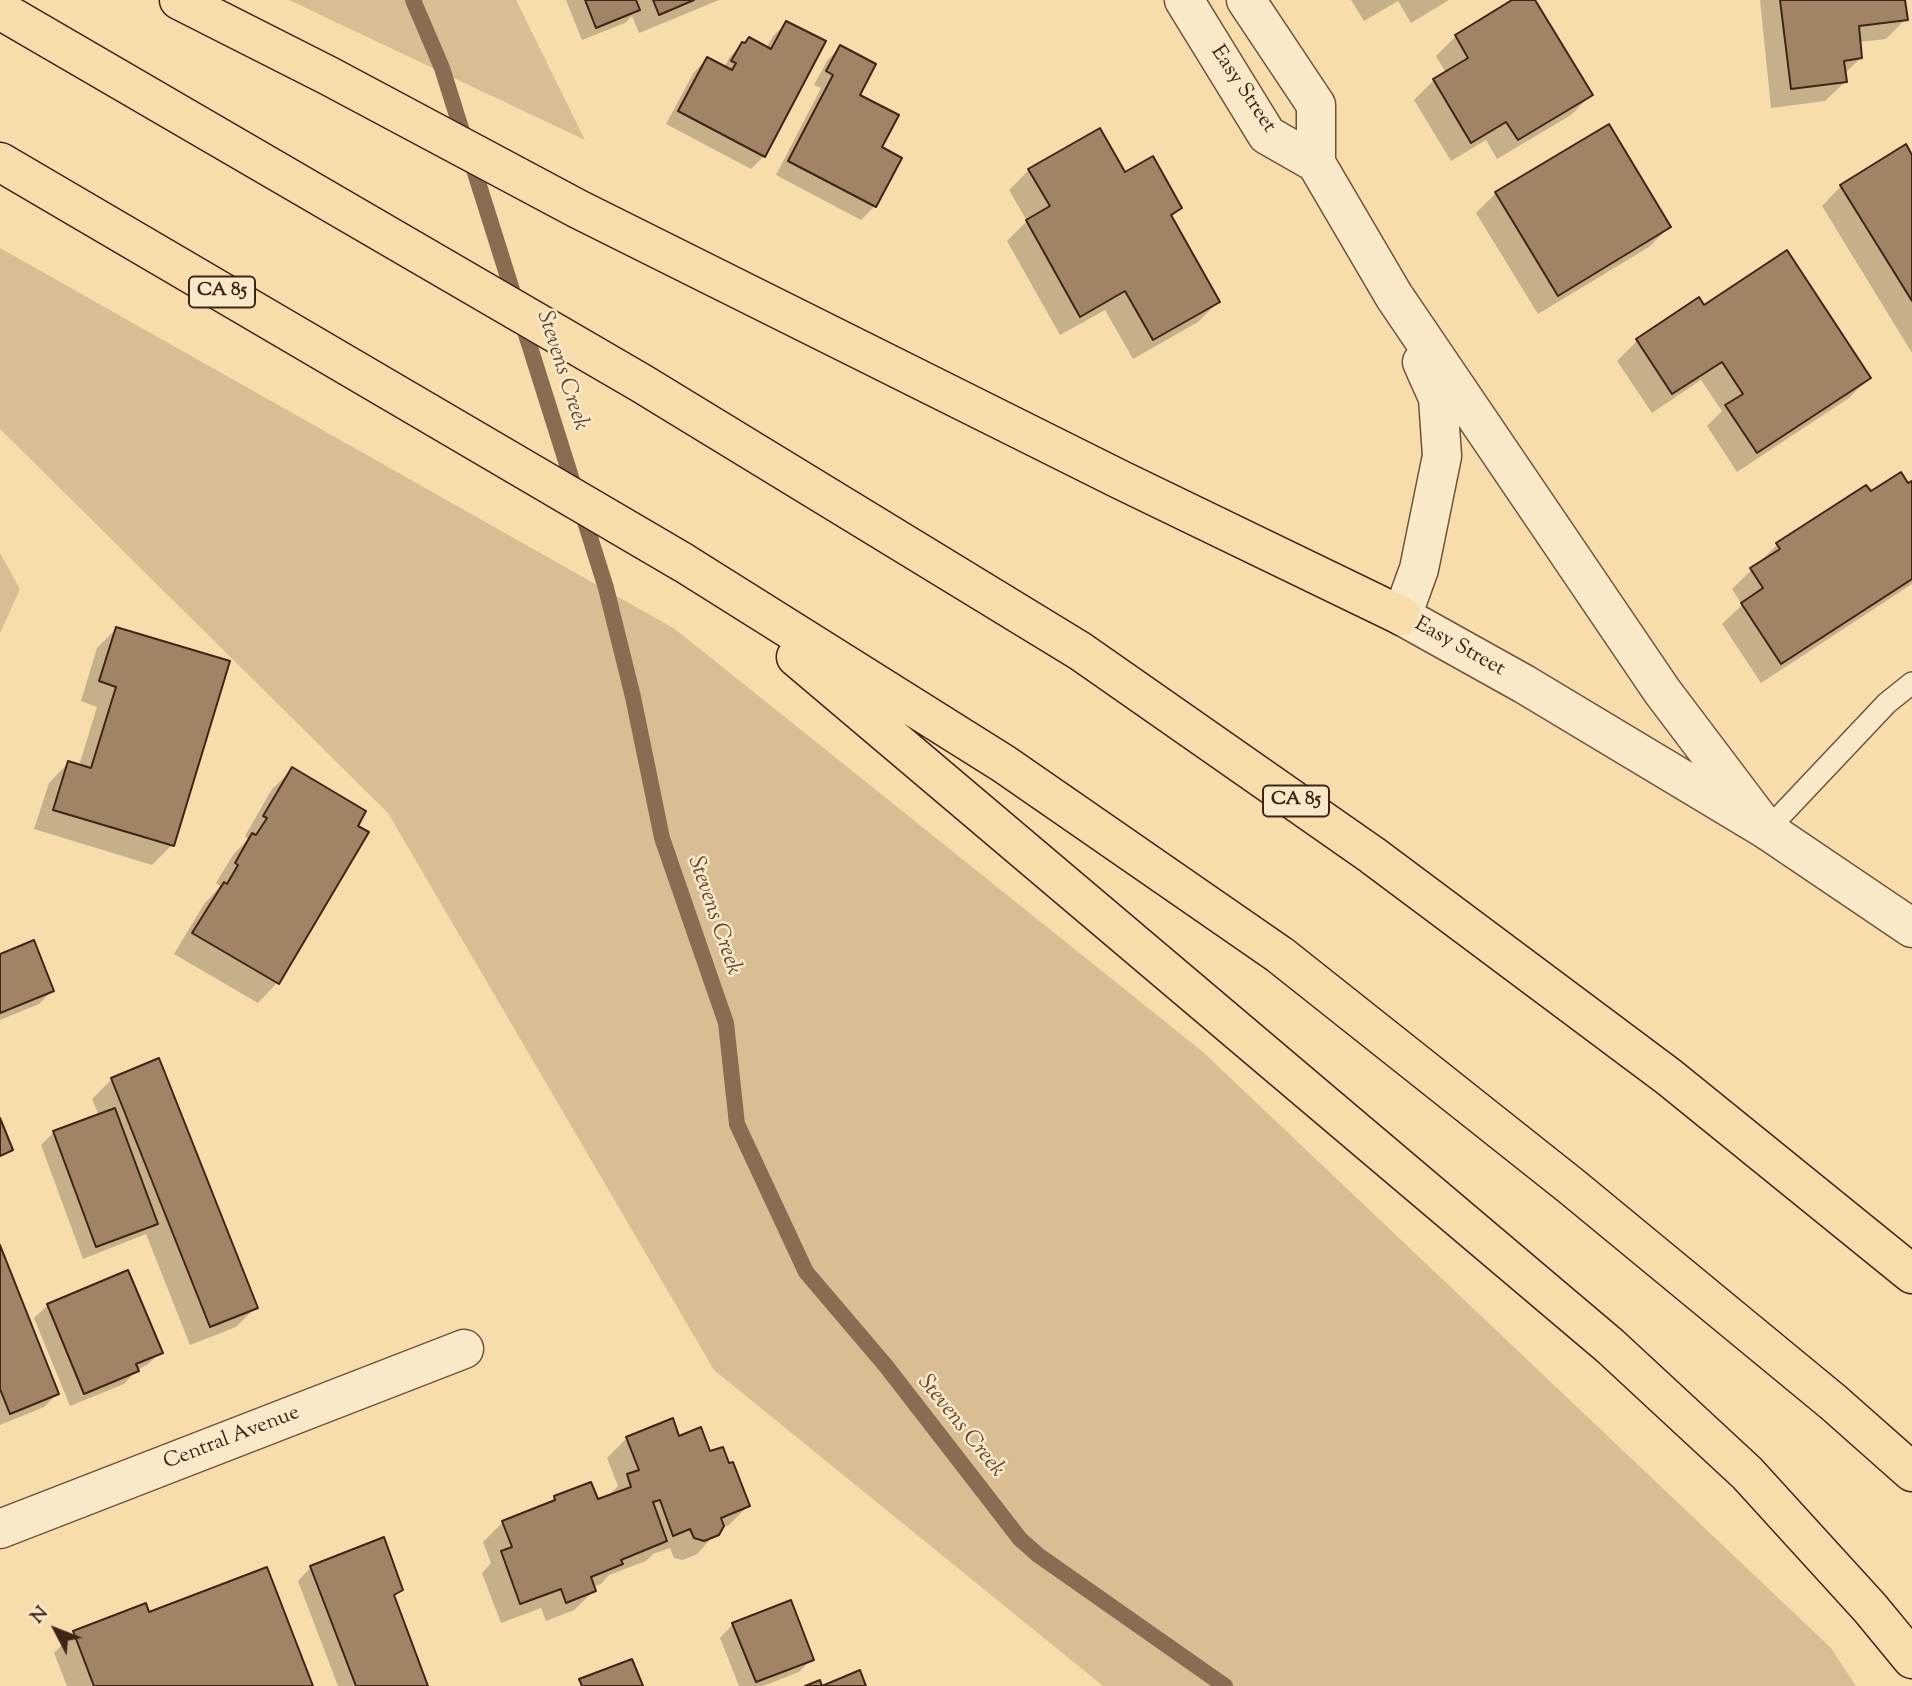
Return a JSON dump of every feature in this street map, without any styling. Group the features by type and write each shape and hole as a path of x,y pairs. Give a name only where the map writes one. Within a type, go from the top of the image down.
{"highway":[{"path":"179,0 329,76 578,209 1096,468 1402,616"},
{"name":"CA 85","path":"0,10 641,383 1080,651 1373,855 1669,1077 1912,1274"},
{"name":"CA 85","path":"0,162 684,563 1004,764 1280,955 1571,1186 1833,1402 1912,1472"},
{"path":"684,563 1015,840 1610,1346 1747,1473 1870,1608 1912,1659"}],"street":[{"name":"Easy Street","path":"1184,0 1267,135 1317,163"},
{"name":"Easy Street","path":"1246,0 1316,106 1317,163 1394,296 1662,691 1767,830"},
{"name":"Easy Street","path":"1394,296 1438,398 1442,456 1419,569 1402,616 1524,684 1767,830 1912,928"},
{"name":"Central Avenue","path":"0,1530 464,1349"}],"lane":[{"path":"1767,830 1887,703 1912,683"}],"shaded area":[{"path":"289,0 516,0 585,140"},
{"path":"0,248 675,629 1203,1052 1831,1648 1856,1686 1103,1686 714,1370 388,813 0,429"},
{"path":"0,553 20,589 0,633"}],"building":[{"path":"585,0 636,0 640,10 596,28"},
{"path":"653,0 694,0 659,15"},
{"path":"1512,0 1535,0 1593,95 1518,140 1506,122 1471,143 1433,79 1468,58 1455,35"},
{"path":"1780,0 1905,0 1908,20 1859,26 1862,58 1844,61 1847,82 1791,89"},
{"path":"786,21 826,41 765,157 678,111 707,57 732,70 736,63 731,61 742,42 745,43 749,37 771,49"},
{"path":"840,45 876,64 860,95 899,115 882,147 902,158 876,207 788,161 833,75 826,71"},
{"path":"1609,124 1671,227 1558,296 1495,192"},
{"path":"1100,128 1125,172 1153,156 1182,208 1171,215 1220,302 1153,340 1125,291 1080,317 1026,220 1050,206 1028,169"},
{"path":"1906,144 1912,155 1912,301 1840,185"},
{"path":"1787,250 1871,378 1757,453 1725,405 1743,394 1722,362 1672,394 1636,339 1699,297 1704,305"},
{"path":"1901,472 1908,483 1912,481 1912,579 1781,664 1741,603 1763,588 1750,568 1780,549 1776,543 1866,485 1871,491"},
{"path":"116,627 230,661 174,846 53,810 68,761 91,768 116,687 99,681"},
{"path":"292,767 366,811 358,826 369,832 279,984 192,933 224,882 227,884 252,833 256,835 267,818 263,816"},
{"path":"34,940 54,991 0,1013 0,954"},
{"path":"159,1058 258,1308 210,1327 111,1078"},
{"path":"115,1108 158,1224 96,1247 53,1131"},
{"path":"0,1118 13,1150 0,1156"},
{"path":"0,1245 59,1394 10,1414 0,1389"},
{"path":"128,1270 163,1353 136,1364 139,1371 84,1394 47,1304"},
{"path":"673,1418 679,1436 701,1427 710,1451 723,1447 729,1463 733,1462 750,1506 721,1518 724,1526 719,1535 704,1541 694,1538 690,1529 673,1536 660,1500 653,1502 667,1541 621,1560 623,1564 591,1577 596,1591 566,1603 561,1589 520,1604 501,1551 512,1547 502,1521 591,1482 598,1499 631,1487 627,1474 639,1470 626,1437"},
{"path":"384,1537 403,1590 394,1595 428,1686 356,1686 310,1566"},
{"path":"267,1567 313,1686 94,1686 73,1631 146,1603 149,1612"},
{"path":"791,1600 814,1660 756,1682 732,1623"},
{"path":"632,1659 643,1686 582,1686 579,1679"},
{"path":"860,1670 866,1686 822,1686"},
{"path":"820,1680 822,1686 805,1686"}],"waterway":[{"name":"Stevens Creek","path":"413,0 442,68 606,588 633,697 662,838 726,1023 737,1124 806,1272 886,1366 1020,1539 1038,1555 1225,1686"}]}
